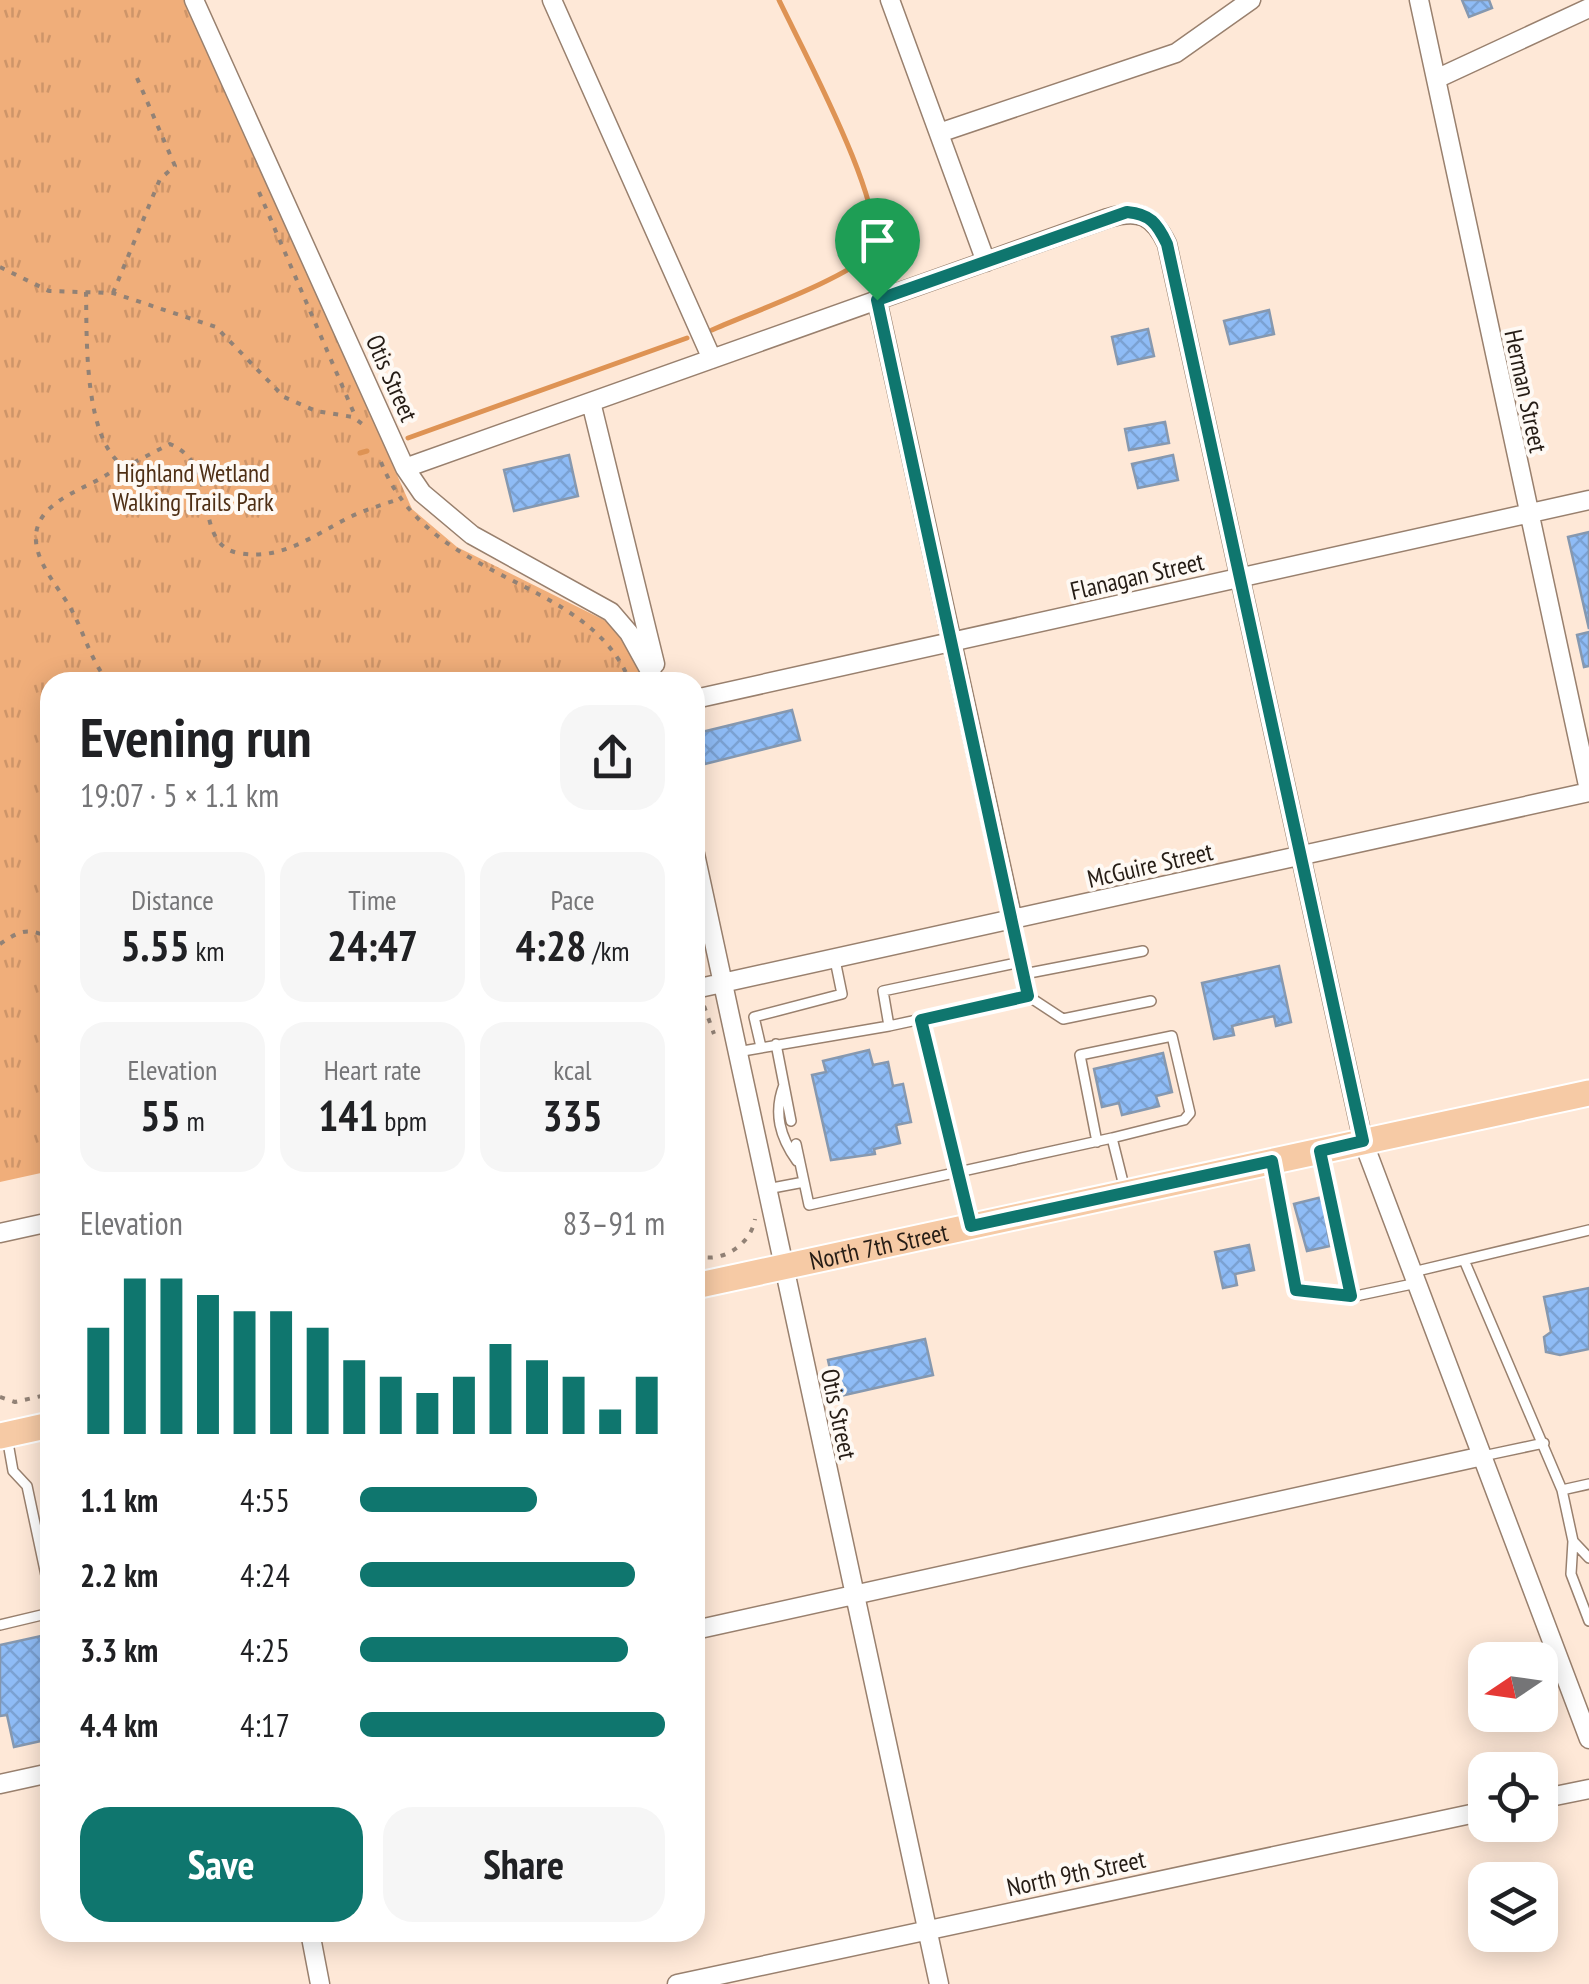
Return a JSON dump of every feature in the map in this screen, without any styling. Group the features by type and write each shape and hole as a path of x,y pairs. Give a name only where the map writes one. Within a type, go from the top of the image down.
{"main road":[{"name":"North 7th Street","path":"705,1284 1589,1093"},
{"path":"3,1435 40,1427"}],"street":[{"name":"Otis Street","path":"194,0 405,468 422,492 472,535 611,612 652,672"},
{"path":"552,0 712,358"},
{"path":"890,0 986,262"},
{"path":"938,133 1176,53 1250,0"},
{"name":"Herman Street","path":"1419,0 1589,792"},
{"path":"1436,79 1589,8"},
{"path":"405,468 1127,212 1144,214 1157,224 1167,244 1363,1141 1589,1739"},
{"path":"877,300 1013,921"},
{"name":"Otis Street","path":"591,402 655,672"},
{"name":"Flanagan Street","path":"705,697 1589,500"},
{"name":"McGuire Street","path":"705,993 722,983 1589,792"},
{"name":"Otis Street","path":"705,902 938,1984"},
{"path":"0,1233 40,1224"},
{"path":"705,1628 1483,1456"},
{"path":"0,1784 40,1774"},
{"path":"1558,1795 1589,1789"},
{"name":"North 9th Street","path":"677,1984 1468,1815"},
{"path":"312,1942 320,1984"}],"lane":[{"path":"1013,921 1028,996 1063,1020 1151,1001"},
{"path":"1024,974 1143,951"},
{"path":"761,1047 754,1018 842,994 835,960"},
{"path":"889,1026 883,992 1021,962"},
{"path":"737,1052 921,1020 1028,996"},
{"path":"921,1020 971,1226"},
{"path":"796,1144 809,1205 1096,1142 1184,1120 1190,1114 1172,1036 1080,1055 1096,1142"},
{"path":"776,1044 791,1121"},
{"path":"784,1085 776,1104 784,1142 800,1166"},
{"path":"1112,1138 1126,1193"},
{"path":"1320,1151 1351,1296"},
{"path":"1272,1161 1296,1290 1351,1296 1464,1260 1589,1230"},
{"path":"767,1190 804,1182"},
{"path":"1464,1260 1562,1490 1572,1540 1571,1574 1589,1621"},
{"path":"3,1435 14,1471 27,1486 40,1547"},
{"path":"1483,1456 1544,1443"},
{"path":"0,1474 14,1471"},
{"path":"1562,1490 1589,1484"},
{"path":"1572,1540 1589,1558"},
{"path":"0,1625 40,1616"}],"path":[{"path":"112,293 160,179 175,166 137,78"},
{"path":"259,191 356,418 369,431"},
{"path":"0,268 41,289 112,293 166,314 216,327 284,398 316,412 356,418"},
{"path":"86,292 88,382 103,436 120,465"},
{"path":"100,672 71,609 42,566 36,540 40,519 56,503 120,465 130,466 160,446 179,448 202,476 216,538 228,550 245,554 291,549 349,517 398,500"},
{"path":"378,454 398,500 440,541 599,634 626,672"},
{"path":"0,944 19,931 40,933"},
{"path":"705,1012 716,1040"},
{"path":"705,1257 740,1246 752,1235 754,1213"},
{"path":"0,1397 16,1402 40,1396"}],"green space":[{"name":"Highland Wetland Walking Trails Park","path":"0,0 189,0 412,509 457,547 608,622 643,672 40,672 40,1173 0,1182"}],"building":[{"path":"1462,0 1489,0 1492,8 1469,17"},
{"path":"1269,310 1274,334 1230,344 1224,321"},
{"path":"1148,329 1154,356 1118,364 1112,337"},
{"path":"1165,422 1169,443 1129,450 1125,429"},
{"path":"569,455 578,496 514,511 504,470"},
{"path":"1173,455 1178,480 1138,488 1132,464"},
{"path":"1589,532 1589,629 1568,537"},
{"path":"1589,632 1589,666 1584,667 1577,635"},
{"path":"792,710 800,740 705,764 705,731"},
{"path":"1279,966 1291,1022 1276,1026 1274,1016 1232,1026 1234,1035 1214,1039 1202,983"},
{"path":"869,1050 873,1065 888,1062 893,1086 903,1084 911,1122 896,1125 900,1143 874,1149 875,1154 831,1160 812,1075 826,1072 823,1061"},
{"path":"1163,1053 1172,1092 1156,1096 1159,1106 1122,1115 1119,1103 1102,1107 1094,1069"},
{"path":"1322,1197 1330,1246 1307,1251 1294,1204"},
{"path":"1249,1245 1254,1270 1235,1274 1237,1285 1223,1288 1215,1252"},
{"path":"1589,1288 1589,1349 1560,1355 1546,1352 1544,1337 1551,1332 1544,1297"},
{"path":"925,1339 933,1375 836,1397 828,1360"},
{"path":"40,1636 40,1741 14,1747 7,1715 0,1716 0,1645"}],"waterway":[{"path":"712,330 842,273 870,253 874,235 858,170 779,0"},
{"path":"408,438 687,338"},
{"path":"360,453 367,451"}],"route":[{"path":"1127,212 1144,214 1157,224 1167,244 1363,1141 1320,1151 1351,1296 1296,1290 1272,1161 971,1226 921,1020 1028,996 877,300 1127,212"}]}
